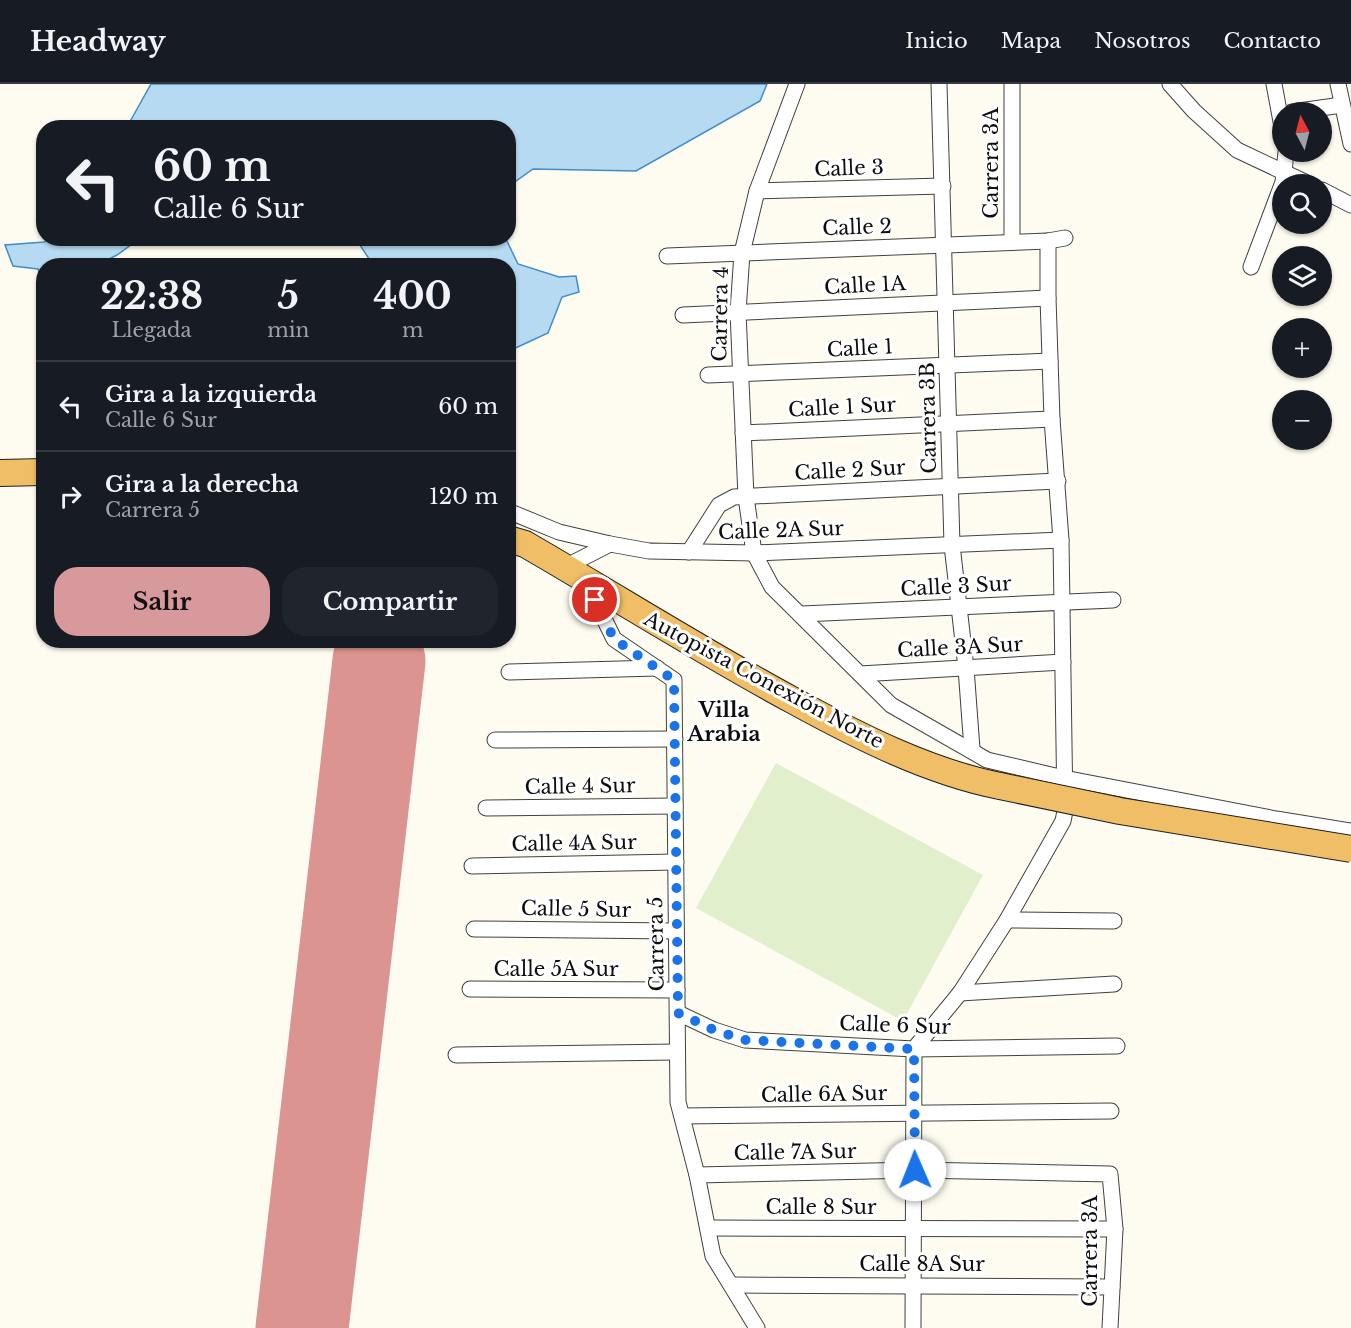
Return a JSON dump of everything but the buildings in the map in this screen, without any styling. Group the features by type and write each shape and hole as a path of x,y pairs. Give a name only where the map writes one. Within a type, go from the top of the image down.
{"highway":[{"path":"0,473 36,472"},
{"name":"Autopista Conexión Norte","path":"516,541 525,544 748,676 856,735 970,780 1151,817 1351,849"}],"street":[{"name":"Carrera 4","path":"754,553 746,497 740,374 738,312 742,253 757,191 796,84"},
{"name":"Carrera 3B","path":"939,84 952,545 966,668 972,749"},
{"name":"Carrera 3A","path":"1012,84 1012,242"},
{"path":"1170,84 1194,111 1237,150 1284,174 1285,162"},
{"path":"1274,84 1279,102"},
{"path":"1338,84 1351,144"},
{"path":"1332,107 1342,105"},
{"name":"Calle 3","path":"757,191 943,186"},
{"path":"1332,195 1351,205"},
{"path":"1251,267 1272,211"},
{"path":"913,1328 914,1049 960,993 1007,920 1063,821 1065,811 1061,540 1052,419 1048,241 1065,238"},
{"name":"Calle 2","path":"667,256 1048,241"},
{"name":"Calle 1A","path":"683,315 1048,298"},
{"name":"Calle 1","path":"708,375 1050,361"},
{"name":"Calle 1 Sur","path":"743,433 1052,419"},
{"name":"Calle 2 Sur","path":"689,552 719,505 734,497 1058,481"},
{"name":"Calle 2A Sur","path":"516,514 559,531 649,551 754,553 1061,540"},
{"path":"575,574 610,544"},
{"path":"754,553 772,586 891,705 972,749 987,760 1064,778 1276,819 1351,831"},
{"name":"Carrera 5","path":"575,574 614,639 674,680 678,1102 697,1174 713,1256 758,1328"},
{"name":"Calle 3 Sur","path":"802,614 1113,600"},
{"name":"Calle 3A Sur","path":"860,674 1062,663"},
{"path":"509,672 657,668"},
{"path":"495,740 675,739"},
{"name":"Calle 4 Sur","path":"486,808 675,806"},
{"name":"Calle 4A Sur","path":"472,866 676,862"},
{"path":"1007,920 1114,921"},
{"name":"Calle 5 Sur","path":"474,929 676,931"},
{"path":"960,993 1114,984"},
{"name":"Calle 5A Sur","path":"470,989 677,990"},
{"name":"Calle 6 Sur","path":"678,1013 714,1030 745,1040 914,1049 1117,1046"},
{"path":"456,1055 677,1052"},
{"name":"Calle 6A Sur","path":"682,1116 1111,1111"},
{"name":"Calle 7A Sur","path":"697,1174 915,1170 1110,1174"},
{"name":"Carrera 3A","path":"1110,1174 1114,1229 1110,1328"},
{"name":"Calle 8 Sur","path":"708,1228 1114,1229"},
{"name":"Calle 8A Sur","path":"732,1285 1112,1287"}],"green space":[{"path":"776,763 983,875 903,1021 696,908"}],"water":[{"path":"151,84 767,84 760,101 636,171 533,169 516,181 516,120 131,120"},
{"path":"36,243 36,246 129,246 111,258 36,258 36,269 13,266 5,245"},
{"path":"361,246 509,246 515,258 368,258"},
{"path":"516,260 518,264 559,277 576,276 579,292 562,297 548,333 516,348"}],"runway":[{"path":"302,1328 379,661"}],"district":[{"name":"Villa Arabia","path":"724,722"}],"route":[{"path":"595,600 614,639 674,680 678,1013 696,1023 745,1040 914,1049 915,1170"}]}
